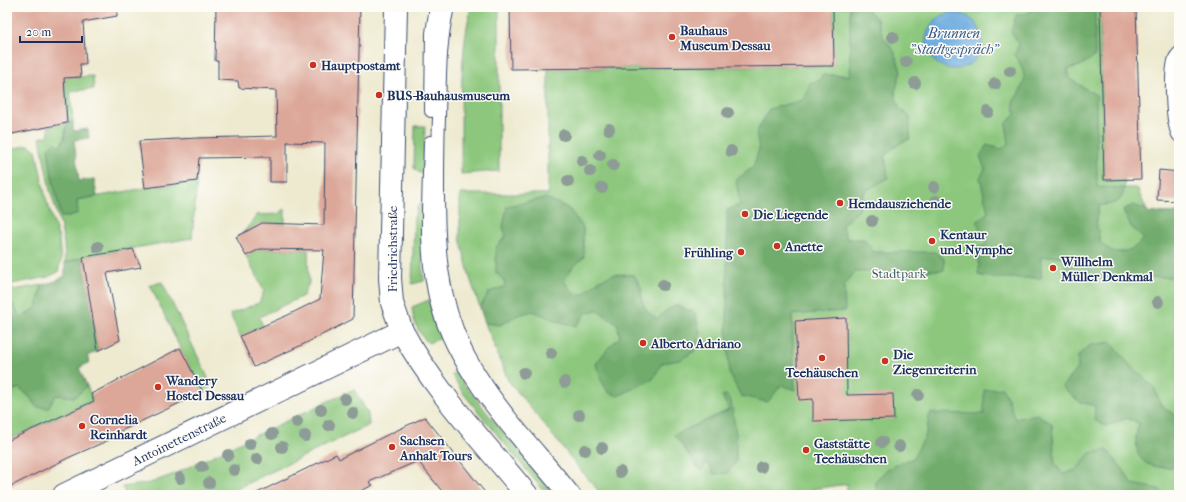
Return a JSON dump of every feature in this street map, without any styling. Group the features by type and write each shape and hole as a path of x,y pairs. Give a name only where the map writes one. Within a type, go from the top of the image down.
{"main road":[{"name":"Friedrichstraße","path":"396,7 390,278 392,303 402,332 415,355 439,388 527,495"},
{"name":"Antoinettenstraße","path":"64,495 402,332"}],"lane":[{"path":"436,7 432,33 428,240 437,305 446,332 474,383 503,422 564,495"},
{"path":"448,7 442,42 438,138 438,232 445,293 450,312 466,351 482,378 507,413 574,495"},
{"path":"1179,53 1175,58 1176,114 1177,133 1179,136"}],"green space":[{"path":"471,7 499,7 499,171 461,174 462,69"},
{"name":"Stadtpark","path":"833,7 1100,7 1104,180 1125,180 1124,188 1137,188 1146,209 1150,213 1179,213 1179,495 845,495 848,484 813,489 813,495 602,495 508,380 485,323 470,278 460,238 460,194 548,194 548,69 834,66"},
{"path":"850,7 866,7 877,20 884,38 894,51 901,71 895,92 899,108 910,117 910,139 900,143 885,155 888,178 864,192 859,210 842,225 847,239 864,239 874,252 935,252 944,259 944,270 855,272 844,286 845,311 792,315 795,390 781,385 768,402 741,396 729,373 727,329 727,210 740,205 736,180 753,167 759,149 756,133 769,109 803,100 810,83 820,80 822,75 850,75"},
{"path":"1033,7 1095,7 1095,56 1080,66 1068,69 1070,79 1096,95 1097,187 1124,188 1123,194 1119,200 1099,206 1096,220 1100,242 1110,250 1119,252 1129,250 1140,242 1143,238 1131,227 1123,210 1133,205 1146,209 1150,213 1179,213 1179,277 1066,278 1065,256 1041,257 1041,278 992,278 978,275 979,264 976,249 987,244 977,222 988,212 980,178 985,169 980,156 987,145 1002,149 1009,143 1006,124 1015,114 1013,102 1021,89 1024,79 1024,74 1015,54 1019,43 1011,32 1016,15 1029,13"},
{"path":"93,76 94,89 70,91 73,122 67,123 64,78"},
{"path":"73,122 73,131 88,129 89,138 74,140 79,181 94,179 97,196 77,200 78,213 69,217 61,217 52,177 48,148 54,142 60,146 64,139 67,123"},
{"path":"67,123 64,139 60,146 48,148 52,177 61,217 77,200 145,188 197,181 192,238 83,257 65,263 64,243 60,223 50,190 40,138 49,135 48,127"},
{"path":"415,126 425,126 423,174 414,168"},
{"path":"29,145 36,150 46,199 59,239 61,260 58,272 48,277 7,285 7,262 9,259 7,251 7,150"},
{"path":"546,198 568,208 583,227 584,257 572,268 564,281 574,293 583,294 600,280 614,274 634,275 641,287 642,302 648,312 657,319 665,311 676,305 695,313 700,332 696,350 680,360 662,363 653,379 618,396 608,392 601,380 596,364 608,348 620,337 617,323 597,310 586,313 576,326 557,321 533,311 518,315 500,325 485,323 480,307 489,292 504,287 505,282 496,273 496,247 506,236 503,227 507,206"},
{"path":"423,202 422,266 424,281 412,284 414,218 418,206"},
{"path":"285,209 285,224 262,223 243,233 257,215 278,214"},
{"path":"260,249 308,250 309,283 303,296 259,317 263,326 240,336 230,314 259,303 264,291 246,256"},
{"path":"83,257 98,351 87,356 90,362 79,368 87,386 75,397 56,395 48,408 36,407 30,397 19,388 7,393 7,300 13,304 21,318 37,307 42,285 56,281 65,276 65,263"},
{"path":"162,282 212,386 203,392 150,285"},
{"path":"42,285 37,307 21,318 13,304 7,300 7,291"},
{"path":"429,300 436,326 442,338 428,343 421,335 417,326 412,307"},
{"path":"1111,342 1129,364 1154,387 1161,405 1179,418 1179,467 1170,468 1148,464 1139,455 1137,448 1136,436 1139,423 1127,418 1106,426 1094,420 1095,406 1080,402 1062,387 1078,367 1078,356 1090,345"},
{"path":"458,371 463,383 554,495 547,495 463,393 452,375"},
{"path":"87,386 93,401 12,438 7,428 7,393 19,388 30,397 36,407 56,395 75,397"},
{"path":"1002,388 1008,399 1015,419 1037,414 1052,424 1055,464 1063,474 1076,470 1090,453 1107,450 1123,469 1132,484 1159,489 1164,495 878,495 875,481 887,469 913,458 925,437 930,413 984,414 984,390"},
{"path":"354,389 368,414 369,425 223,495 126,495 122,487 150,483 172,475"},
{"path":"726,395 731,401 736,434 736,462 728,473 714,474 707,462 701,471 674,435 729,410 722,396"}],"water":[{"name":"Brunnen \"Stadtgespräch\"","path":"954,13 969,18 977,26 982,41 977,56 969,64 954,69 939,64 931,56 926,41 931,26 939,18"}],"building":[{"path":"7,7 117,7 117,16 83,22 86,64 80,64 81,77 64,78 67,123 7,135"},
{"path":"216,7 360,7 353,319 254,367 240,336 320,299 324,250 260,249 246,256 236,237 262,223 324,225 325,143 287,142 287,182 270,182 270,157 199,158 197,181 145,188 139,141 277,136 276,90 239,88 238,81 218,80 218,61 215,61"},
{"name":"Bauhaus Museum Dessau","path":"510,7 833,7 834,66 511,69"},
{"path":"1100,7 1136,7 1141,179 1104,180"},
{"path":"1159,170 1179,172 1179,201 1157,200"},
{"path":"133,249 141,267 107,273 120,340 98,351 83,257"},
{"name":"Teehäuschen","path":"846,318 847,395 893,394 894,419 813,421 813,399 799,400 795,321"},
{"path":"180,348 203,392 108,437 109,440 70,457 7,488 7,441 94,401 91,394"},
{"path":"425,417 487,495 445,495 418,461 369,482 373,485 353,495 253,495 336,454 339,459"}],"place":[{"name":"Bauhaus Museum Dessau","path":"672,37"},
{"name":"Hauptpostamt","path":"313,65"},
{"name":"BUS-Bauhausmuseum","path":"379,95"},
{"name":"Hemdausziehende","path":"840,203"},
{"name":"Die Liegende","path":"745,214"},
{"name":"Kentaur und Nymphe","path":"932,241"},
{"name":"Anette","path":"777,246"},
{"name":"Frühling","path":"741,252"},
{"name":"Willhelm Müller Denkmal","path":"1053,268"},
{"name":"Alberto Adriano","path":"643,343"},
{"name":"Teehäuschen","path":"822,358"},
{"name":"Die Ziegenreiterin","path":"885,361"},
{"name":"Wandery Hostel Dessau","path":"158,387"},
{"name":"Cornelia Reinhardt","path":"82,426"},
{"name":"Sachsen Anhalt Tours","path":"392,447"},
{"name":"Gaststätte Teehäuschen","path":"806,450"}]}
